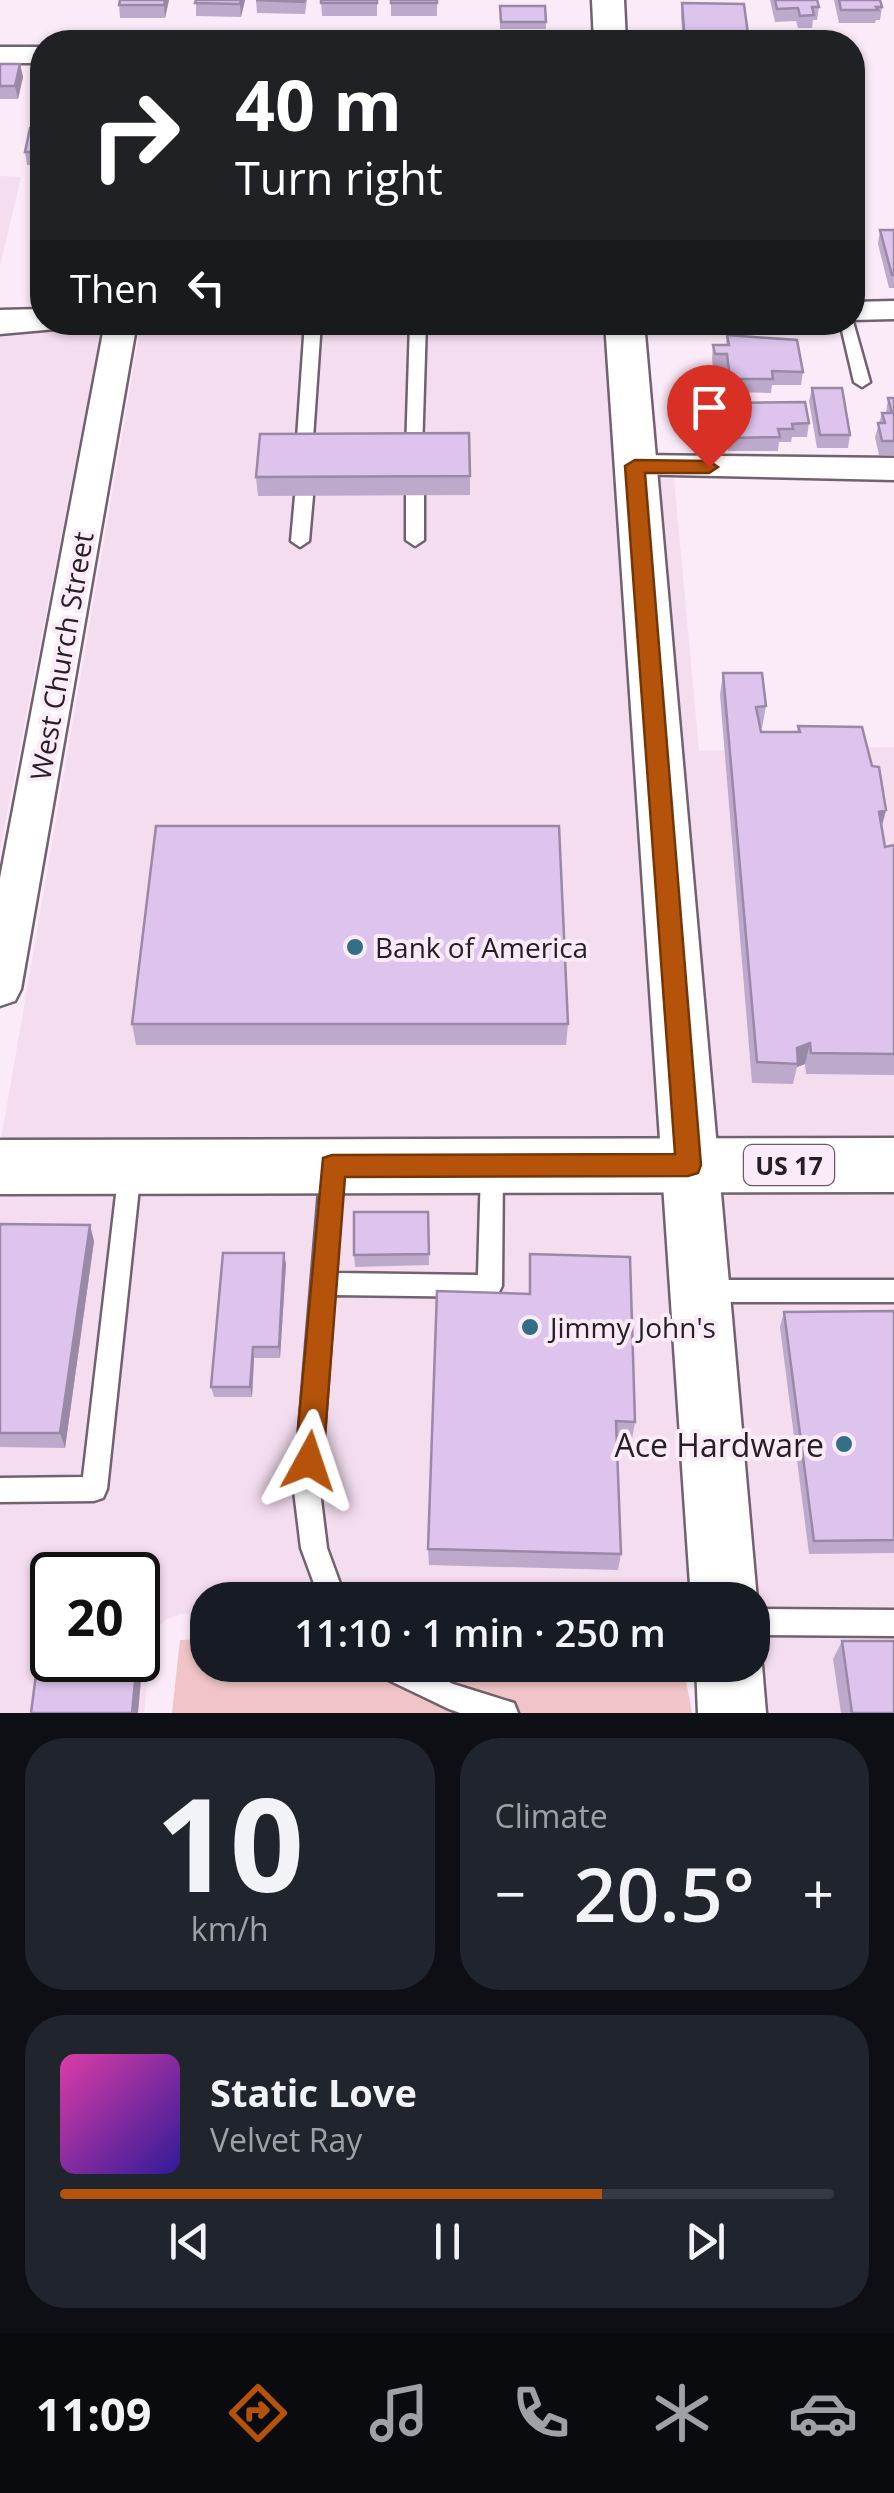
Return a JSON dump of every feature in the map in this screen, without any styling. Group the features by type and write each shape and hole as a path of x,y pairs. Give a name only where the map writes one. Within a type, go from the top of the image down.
{"main road":[{"name":"US 17","path":"0,1167 894,1165"}],"street":[{"path":"608,0 609,30"},
{"path":"0,55 30,55"},
{"path":"865,310 894,310"},
{"path":"0,322 30,322"},
{"name":"West Church Street","path":"0,989 119,335"},
{"path":"625,335 723,1582"},
{"path":"635,466 894,469"},
{"path":"730,1682 732,1713"}],"lane":[{"path":"304,453 311,335"},
{"path":"414,452 418,335"},
{"path":"851,335 862,382"},
{"path":"415,495 415,540"},
{"path":"300,541 304,496"},
{"path":"326,1582 314,1548 307,1492 326,1284 332,1166"},
{"path":"326,1284 490,1286 492,1166"},
{"path":"0,1490 94,1489 130,1167"},
{"path":"700,1291 894,1291"},
{"path":"770,1622 894,1623"},
{"path":"420,1682 448,1696 504,1713"}],"shaded area":[{"path":"0,176 21,177 0,266"},
{"path":"0,333 100,335 0,850"},
{"path":"139,335 605,335 659,1144 0,1146"},
{"path":"657,479 674,479 699,751 894,747 894,1143 715,1144"},
{"path":"894,1186 894,1713 766,1713 763,1682 770,1682 770,1582 754,1582 719,1187"},
{"path":"663,1187 689,1582 190,1582 190,1614 180,1614 160,1625 160,1552 30,1552 30,1682 147,1682 144,1713 0,1713 0,1189"},
{"path":"180,1640 190,1640 190,1682 686,1682 692,1713 172,1713"}],"building":[{"path":"120,0 165,0 164,5 119,5"},
{"path":"241,0 240,4 195,3"},
{"path":"377,0 377,3 321,3"},
{"path":"437,0 437,3 391,3"},
{"path":"775,0 817,0 819,7 812,7 814,15 800,16 798,8 777,9"},
{"path":"839,0 880,0 882,7 841,10"},
{"path":"682,3 744,4 747,30 684,30"},
{"path":"500,6 545,6 546,22 501,22"},
{"path":"0,64 20,64 15,86 0,86"},
{"path":"880,230 894,230 894,275 892,275"},
{"path":"727,335 797,340 803,372 772,371 773,379 730,379 727,354 715,354 713,345 729,345"},
{"path":"812,388 842,388 850,435 820,435"},
{"path":"888,398 894,398 894,441 882,441 878,423 885,423 882,413 892,413"},
{"path":"805,402 809,423 778,429 780,437 730,438 724,403"},
{"path":"469,433 470,476 256,477 260,434"},
{"path":"723,673 762,673 766,706 756,707 761,732 800,732 798,726 862,727 872,766 879,767 886,810 879,812 885,847 894,845 894,1054 811,1053 810,1043 797,1048 798,1064 757,1062"},
{"name":"Bank of America","path":"156,826 559,826 568,1024 132,1024"},
{"path":"354,1212 428,1212 429,1254 354,1255"},
{"path":"0,1224 90,1225 60,1433 0,1433"},
{"path":"223,1253 284,1253 279,1347 253,1347 250,1387 211,1387"},
{"path":"530,1254 630,1257 635,1422 616,1421 621,1554 428,1549 437,1291 530,1294"},
{"name":"Ace Hardware","path":"894,1311 894,1540 814,1541 784,1312"},
{"path":"842,1641 894,1641 894,1713 852,1713"},
{"path":"35,1682 135,1682 132,1713 31,1713"}],"place":[{"name":"Bank of America","path":"355,947"},
{"name":"Jimmy John's","path":"530,1327"},
{"name":"Ace Hardware","path":"844,1444"}],"route":[{"path":"309,1461 326,1284 332,1166 688,1165 635,466 709,467"}]}
